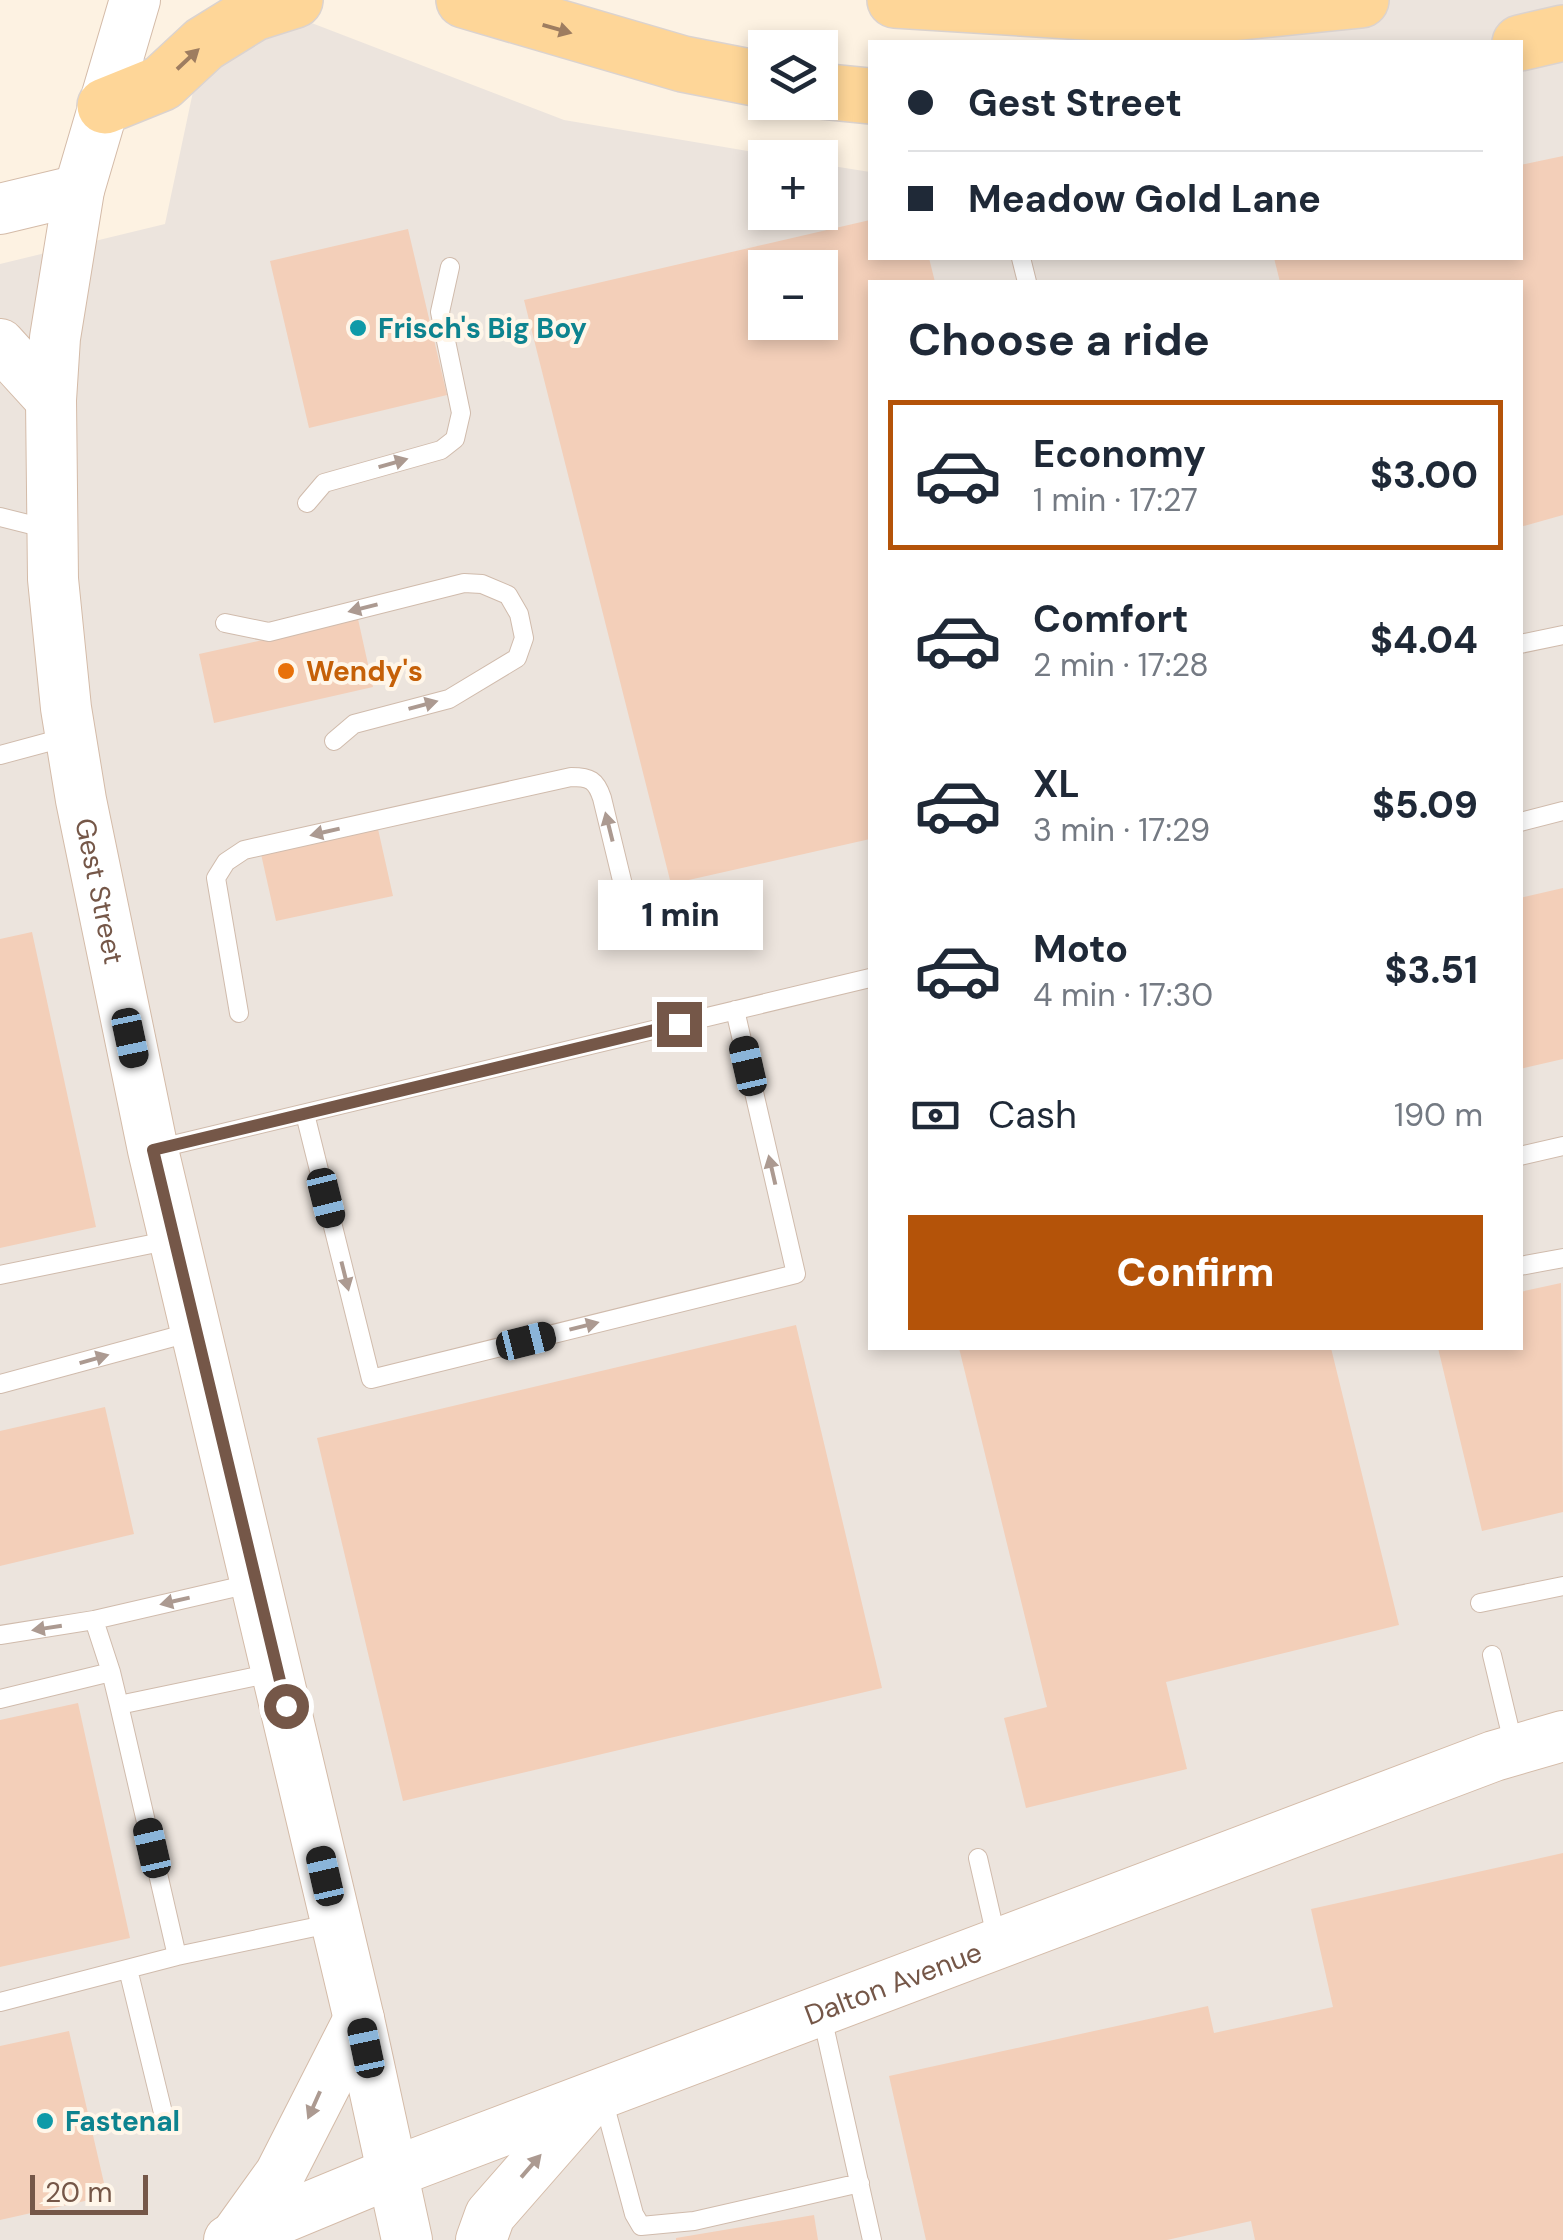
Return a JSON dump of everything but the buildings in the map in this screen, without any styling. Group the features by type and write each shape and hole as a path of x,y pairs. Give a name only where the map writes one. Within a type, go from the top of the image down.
{"main road":[{"name":"Gest Street","path":"134,0 79,190 55,338 51,400 53,579 71,736 153,1150 359,2019 407,2240"},
{"path":"105,106 162,83 215,37 254,13 295,0"},
{"path":"464,0 683,64 748,77"},
{"path":"895,0 1182,18 1361,0"},
{"path":"1523,41 1563,33"},
{"path":"838,93 868,96"},
{"path":"0,209 79,190"},
{"path":"0,344 51,400"},
{"name":"Dalton Avenue","path":"232,2239 392,2173 1515,1750 1563,1736"},
{"path":"232,2239 280,2174 359,2019"},
{"path":"480,2240 490,2215 597,2097"}],"lane":[{"path":"307,503 324,483 441,450 455,440 461,413 440,312 450,267"},
{"path":"0,517 52,530"},
{"path":"226,623 268,632 464,583 482,584 508,595 519,614 524,638 518,658 449,698 354,724 334,741"},
{"path":"1523,643 1563,635"},
{"path":"0,755 71,736"},
{"path":"240,1012 216,878 226,862 244,850 571,777 588,777 597,784 602,798 626,892 628,922"},
{"path":"1523,821 1563,811"},
{"path":"153,1150 868,978"},
{"path":"304,1114 371,1379 796,1274 735,1010"},
{"path":"1523,1155 1563,1146"},
{"path":"0,1274 174,1239"},
{"path":"1523,1265 1563,1258"},
{"path":"0,1384 198,1330"},
{"path":"0,1635 94,1620 255,1582"},
{"path":"1480,1603 1563,1586"},
{"path":"94,1620 111,1672 177,1956"},
{"path":"1492,1655 1515,1750"},
{"path":"0,1699 111,1672"},
{"path":"119,1705 278,1672"},
{"path":"978,1858 998,1944"},
{"path":"0,2002 177,1956 336,1922"},
{"path":"128,1969 166,2121"},
{"path":"821,2011 872,2240"},
{"path":"597,2097 641,2226 694,2221 860,2184"}],"shaded area":[{"path":"1177,0 1563,0 1563,2240 0,2240 0,264 165,224 198,68 251,23 309,22 564,120 748,151 748,230 838,230 838,167 868,172 868,260 1523,260 1523,40 1186,40"}],"place":[{"name":"Frisch's Big Boy","path":"358,328"},
{"name":"Wendy's","path":"286,671"},
{"name":"Fastenal","path":"45,2121"}],"route":[{"path":"286,1706 153,1150 679,1024"}]}
